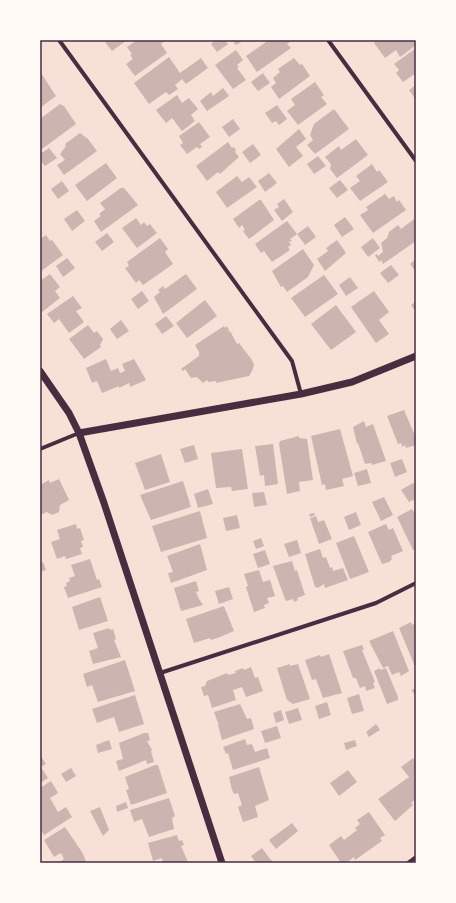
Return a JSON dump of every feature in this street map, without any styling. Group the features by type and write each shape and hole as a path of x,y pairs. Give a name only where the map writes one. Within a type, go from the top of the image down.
{"street":[{"path":"59,40 292,361 301,394"},
{"path":"328,40 416,161"},
{"path":"40,449 78,433 301,394 352,382 416,356"},
{"path":"40,371 65,405 78,433 104,503 222,863"},
{"path":"160,673 376,603 416,583"},
{"path":"408,863 416,857"}],"building":[{"path":"108,40 127,40 112,51 105,42"},
{"path":"137,40 164,40 165,41 161,44 167,53 135,76 126,64 133,59 130,55 132,54 127,47"},
{"path":"216,40 225,40 228,44 217,52 211,44"},
{"path":"232,40 244,40 236,45"},
{"path":"265,40 289,40 290,42 287,44 291,48 257,72 246,56 266,42"},
{"path":"378,40 416,40 416,45 400,57 396,50 385,58 374,43"},
{"path":"416,48 416,73 403,82 396,73 399,70 394,64"},
{"path":"236,50 243,60 237,65 239,67 237,68 246,80 233,89 215,65"},
{"path":"169,57 180,73 201,58 208,68 186,84 182,79 175,85 178,89 169,95 166,92 149,104 134,83"},
{"path":"294,58 300,65 302,64 310,76 279,99 271,87 276,83 273,78 280,72 278,69"},
{"path":"41,73 56,96 40,108 40,74"},
{"path":"263,73 270,83 258,91 251,82"},
{"path":"315,82 324,95 321,97 327,104 298,125 287,111 295,105 291,99"},
{"path":"416,85 416,100 409,90"},
{"path":"223,88 229,96 207,111 200,101 211,92 213,96"},
{"path":"177,95 182,103 189,98 198,109 191,115 195,121 182,131 172,118 166,123 156,110"},
{"path":"60,104 64,106 76,124 42,149 40,146 40,119"},
{"path":"277,105 287,119 279,125 276,121 272,123 265,113"},
{"path":"334,109 349,129 315,154 307,145 313,140 310,135 314,124"},
{"path":"233,119 240,129 229,137 222,127"},
{"path":"199,122 210,137 200,144 202,147 199,149 197,147 187,154 180,145 183,143 179,136"},
{"path":"299,129 306,139 296,147 303,156 289,167 276,149"},
{"path":"80,133 88,139 97,151 64,175 57,165 65,160 60,154 66,146 65,144"},
{"path":"356,139 368,155 337,178 330,169 331,164 325,157 339,146 341,150"},
{"path":"228,142 232,148 234,147 236,150 235,152 239,157 220,174 218,172 207,181 196,166"},
{"path":"253,144 261,155 250,163 242,152"},
{"path":"49,148 57,158 45,166 40,160 40,154"},
{"path":"318,156 326,166 314,174 307,164"},
{"path":"106,163 117,178 87,201 75,185"},
{"path":"372,164 377,172 379,170 388,182 360,201 350,188 360,181 356,176"},
{"path":"269,173 277,183 265,192 258,181"},
{"path":"237,176 242,182 249,177 257,187 227,208 216,192"},
{"path":"340,180 348,190 337,198 329,188"},
{"path":"62,181 69,191 58,199 51,189"},
{"path":"121,188 124,188 138,205 101,232 94,221 101,216 99,214 105,209 100,203"},
{"path":"385,194 389,199 394,196 397,202 399,200 406,210 373,233 360,215 368,210 366,207"},
{"path":"284,199 293,212 282,221 274,210 279,207 277,204"},
{"path":"261,200 274,220 249,239 243,231 245,230 242,225 239,228 233,219"},
{"path":"77,210 85,221 72,231 64,219"},
{"path":"345,217 354,229 342,237 334,225"},
{"path":"136,218 141,225 144,222 147,226 150,224 157,233 137,248 122,228"},
{"path":"414,219 416,223 416,241 383,264 381,260 379,262 375,255 377,254 378,256 383,252 381,243 387,238 389,232 398,225 401,229"},
{"path":"287,221 297,234 290,239 292,241 289,242 291,245 288,247 290,250 272,262 264,251 261,253 255,244"},
{"path":"308,226 316,237 305,245 297,234"},
{"path":"107,233 114,242 102,251 95,242"},
{"path":"46,235 50,241 52,240 63,255 40,272 40,239"},
{"path":"160,238 168,249 165,252 173,264 143,285 139,280 136,283 125,268 129,266 127,262"},
{"path":"373,238 380,248 368,257 361,247"},
{"path":"337,240 346,253 325,271 317,259 328,251 326,248"},
{"path":"303,249 314,265 308,277 287,292 283,286 281,287 272,271"},
{"path":"67,258 75,268 63,277 56,266"},
{"path":"416,259 416,272 410,264"},
{"path":"391,265 399,275 388,283 380,273"},
{"path":"50,274 60,287 55,291 60,298 42,312 40,309 40,281"},
{"path":"186,274 197,289 163,314 154,297 160,292 158,290 163,286 165,289"},
{"path":"324,275 338,294 305,317 291,298"},
{"path":"350,277 358,288 346,296 339,285"},
{"path":"142,291 149,301 138,309 131,299"},
{"path":"374,291 389,312 379,320 389,334 376,343 351,307"},
{"path":"73,296 82,308 76,311 84,322 69,333 59,319 54,323 47,314"},
{"path":"205,300 217,316 187,338 176,323"},
{"path":"416,301 416,312 411,305"},
{"path":"336,305 356,332 331,350 311,324"},
{"path":"166,316 174,326 162,334 155,324"},
{"path":"121,320 129,331 117,339 110,329"},
{"path":"88,325 94,333 97,331 103,339 100,345 101,347 84,359 69,339"},
{"path":"224,326 225,328 227,326 229,330 228,332 230,331 237,344 239,343 252,360 254,365 249,376 216,383 216,381 208,382 207,380 203,383 197,377 191,378 185,369 183,371 181,369 199,356 199,352 195,345"},
{"path":"106,359 111,371 118,368 120,373 125,371 122,364 134,359 146,380 130,387 129,383 119,388 119,386 102,393 97,381 92,383 86,368"},
{"path":"404,410 416,438 416,445 406,448 405,445 402,447 401,443 398,444 387,416"},
{"path":"364,421 366,427 373,424 386,461 372,465 371,463 365,464 358,443 357,444 353,427"},
{"path":"340,429 353,476 342,479 344,486 326,490 325,484 322,485 311,436"},
{"path":"299,436 299,438 307,439 313,480 299,482 300,491 287,494 279,444 280,441"},
{"path":"273,444 278,484 265,486 264,475 260,476 255,446"},
{"path":"194,445 198,459 185,463 180,449"},
{"path":"242,449 248,489 232,491 231,487 216,488 211,453"},
{"path":"161,454 170,482 145,490 135,463"},
{"path":"402,459 407,472 395,477 390,463"},
{"path":"367,469 371,483 358,486 354,473"},
{"path":"59,479 69,500 60,505 59,512 52,515 47,512 40,515 40,485 49,480 50,483"},
{"path":"183,481 191,507 151,520 140,495"},
{"path":"413,483 416,488 416,499 409,502 401,490"},
{"path":"208,489 213,504 198,508 194,494"},
{"path":"264,492 267,505 254,507 252,493"},
{"path":"384,497 393,515 381,521 372,502"},
{"path":"412,509 416,515 416,549 413,550 397,517"},
{"path":"200,511 207,538 161,552 152,526"},
{"path":"356,512 361,525 349,530 344,517"},
{"path":"314,513 315,515 310,517 309,514"},
{"path":"237,515 240,528 226,531 223,518"},
{"path":"316,516 318,522 324,520 332,539 319,544 310,518"},
{"path":"76,524 77,529 80,528 84,540 81,541 83,547 80,548 82,554 66,559 65,556 57,559 51,542 60,539 57,530"},
{"path":"386,524 389,530 393,528 403,551 391,556 392,559 389,562 382,564 368,532"},
{"path":"354,536 369,572 350,579 336,543"},
{"path":"261,538 264,546 256,549 253,541"},
{"path":"297,540 301,553 289,557 284,544"},
{"path":"200,544 207,570 171,583 168,573 173,572 167,556"},
{"path":"320,549 323,558 326,557 330,568 332,567 333,571 343,568 348,580 325,588 324,584 318,588 315,587 305,554"},
{"path":"265,550 270,564 258,568 253,554"},
{"path":"90,559 97,580 99,579 102,587 68,598 64,587 67,586 66,583 70,581 69,578 75,576 71,565"},
{"path":"292,561 295,571 297,570 305,595 297,598 298,600 294,602 293,599 286,601 273,566"},
{"path":"43,562 46,570 40,572 40,563"},
{"path":"259,570 263,582 270,580 275,596 267,598 269,603 264,605 265,608 254,612 246,587 248,586 244,574"},
{"path":"196,581 199,591 196,592 203,605 181,611 174,588"},
{"path":"229,587 233,599 219,604 215,591"},
{"path":"100,597 108,621 79,630 72,607"},
{"path":"224,606 234,631 211,640 210,638 194,643 186,619"},
{"path":"411,622 412,625 416,623 416,669 399,628"},
{"path":"109,628 110,630 113,629 116,639 114,640 121,657 93,664 89,651 98,648 93,633"},
{"path":"393,631 409,671 401,676 399,672 392,675 388,666 383,668 369,641"},
{"path":"362,645 364,649 362,650 375,682 373,683 375,688 366,691 365,686 360,688 356,678 353,678 343,651"},
{"path":"329,654 342,693 323,698 316,679 312,680 305,660 320,655 321,657"},
{"path":"125,660 135,691 98,702 92,685 87,687 83,674"},
{"path":"290,664 290,666 298,664 310,699 293,704 287,700 277,668"},
{"path":"251,667 255,678 258,677 263,691 246,697 242,687 233,690 236,700 212,708 208,695 204,696 201,687 205,686 207,681 227,673 228,675 236,673 235,671 243,668 244,670"},
{"path":"380,668 380,670 386,668 398,700 387,704 374,671"},
{"path":"416,688 416,696 411,690"},
{"path":"359,694 364,711 352,714 347,698"},
{"path":"135,695 144,724 119,732 114,717 97,723 92,709"},
{"path":"327,702 331,715 319,719 315,706"},
{"path":"240,704 247,719 251,718 254,729 222,740 218,725 219,723 214,712"},
{"path":"298,708 302,720 289,724 285,712"},
{"path":"281,710 284,720 276,723 273,713"},
{"path":"376,724 380,730 369,737 366,732"},
{"path":"277,726 281,738 265,743 261,731"},
{"path":"144,733 148,733 150,740 147,741 152,750 154,762 147,764 146,760 119,771 116,761 123,759 119,743"},
{"path":"245,739 247,745 252,744 255,752 267,748 270,758 233,770 228,753 226,754 223,747"},
{"path":"109,740 112,749 98,753 96,745"},
{"path":"355,740 357,746 346,750 344,743"},
{"path":"40,755 46,764 41,767 48,778 40,783"},
{"path":"413,758 416,763 416,799 411,803 413,805 395,821 378,799 409,777 401,767"},
{"path":"158,765 167,793 131,805 126,790 129,789 125,777"},
{"path":"259,767 269,800 255,806 258,817 243,822 238,807 242,805 238,793 234,794 232,790 229,777"},
{"path":"71,768 76,776 66,782 61,774"},
{"path":"348,770 357,782 339,796 330,783"},
{"path":"51,781 58,793 50,798 58,812 66,807 72,817 44,835 40,829 40,788"},
{"path":"169,798 175,816 172,818 174,829 149,837 142,819 134,822 130,810"},
{"path":"126,802 128,808 117,812 116,806"},
{"path":"100,807 109,830 103,836 90,811"},
{"path":"369,812 385,835 380,838 382,841 355,860 354,857 346,863 341,863 329,845 341,836 344,840 357,830 355,828 360,824 357,820"},
{"path":"292,823 298,831 276,849 269,840"},
{"path":"65,827 82,852 86,861 83,863 61,863 64,859 61,853 54,857 44,840"},
{"path":"177,835 179,841 182,840 184,845 181,846 188,862 163,863 162,858 153,861 148,843"},
{"path":"262,848 275,863 256,863 251,856"}]}
